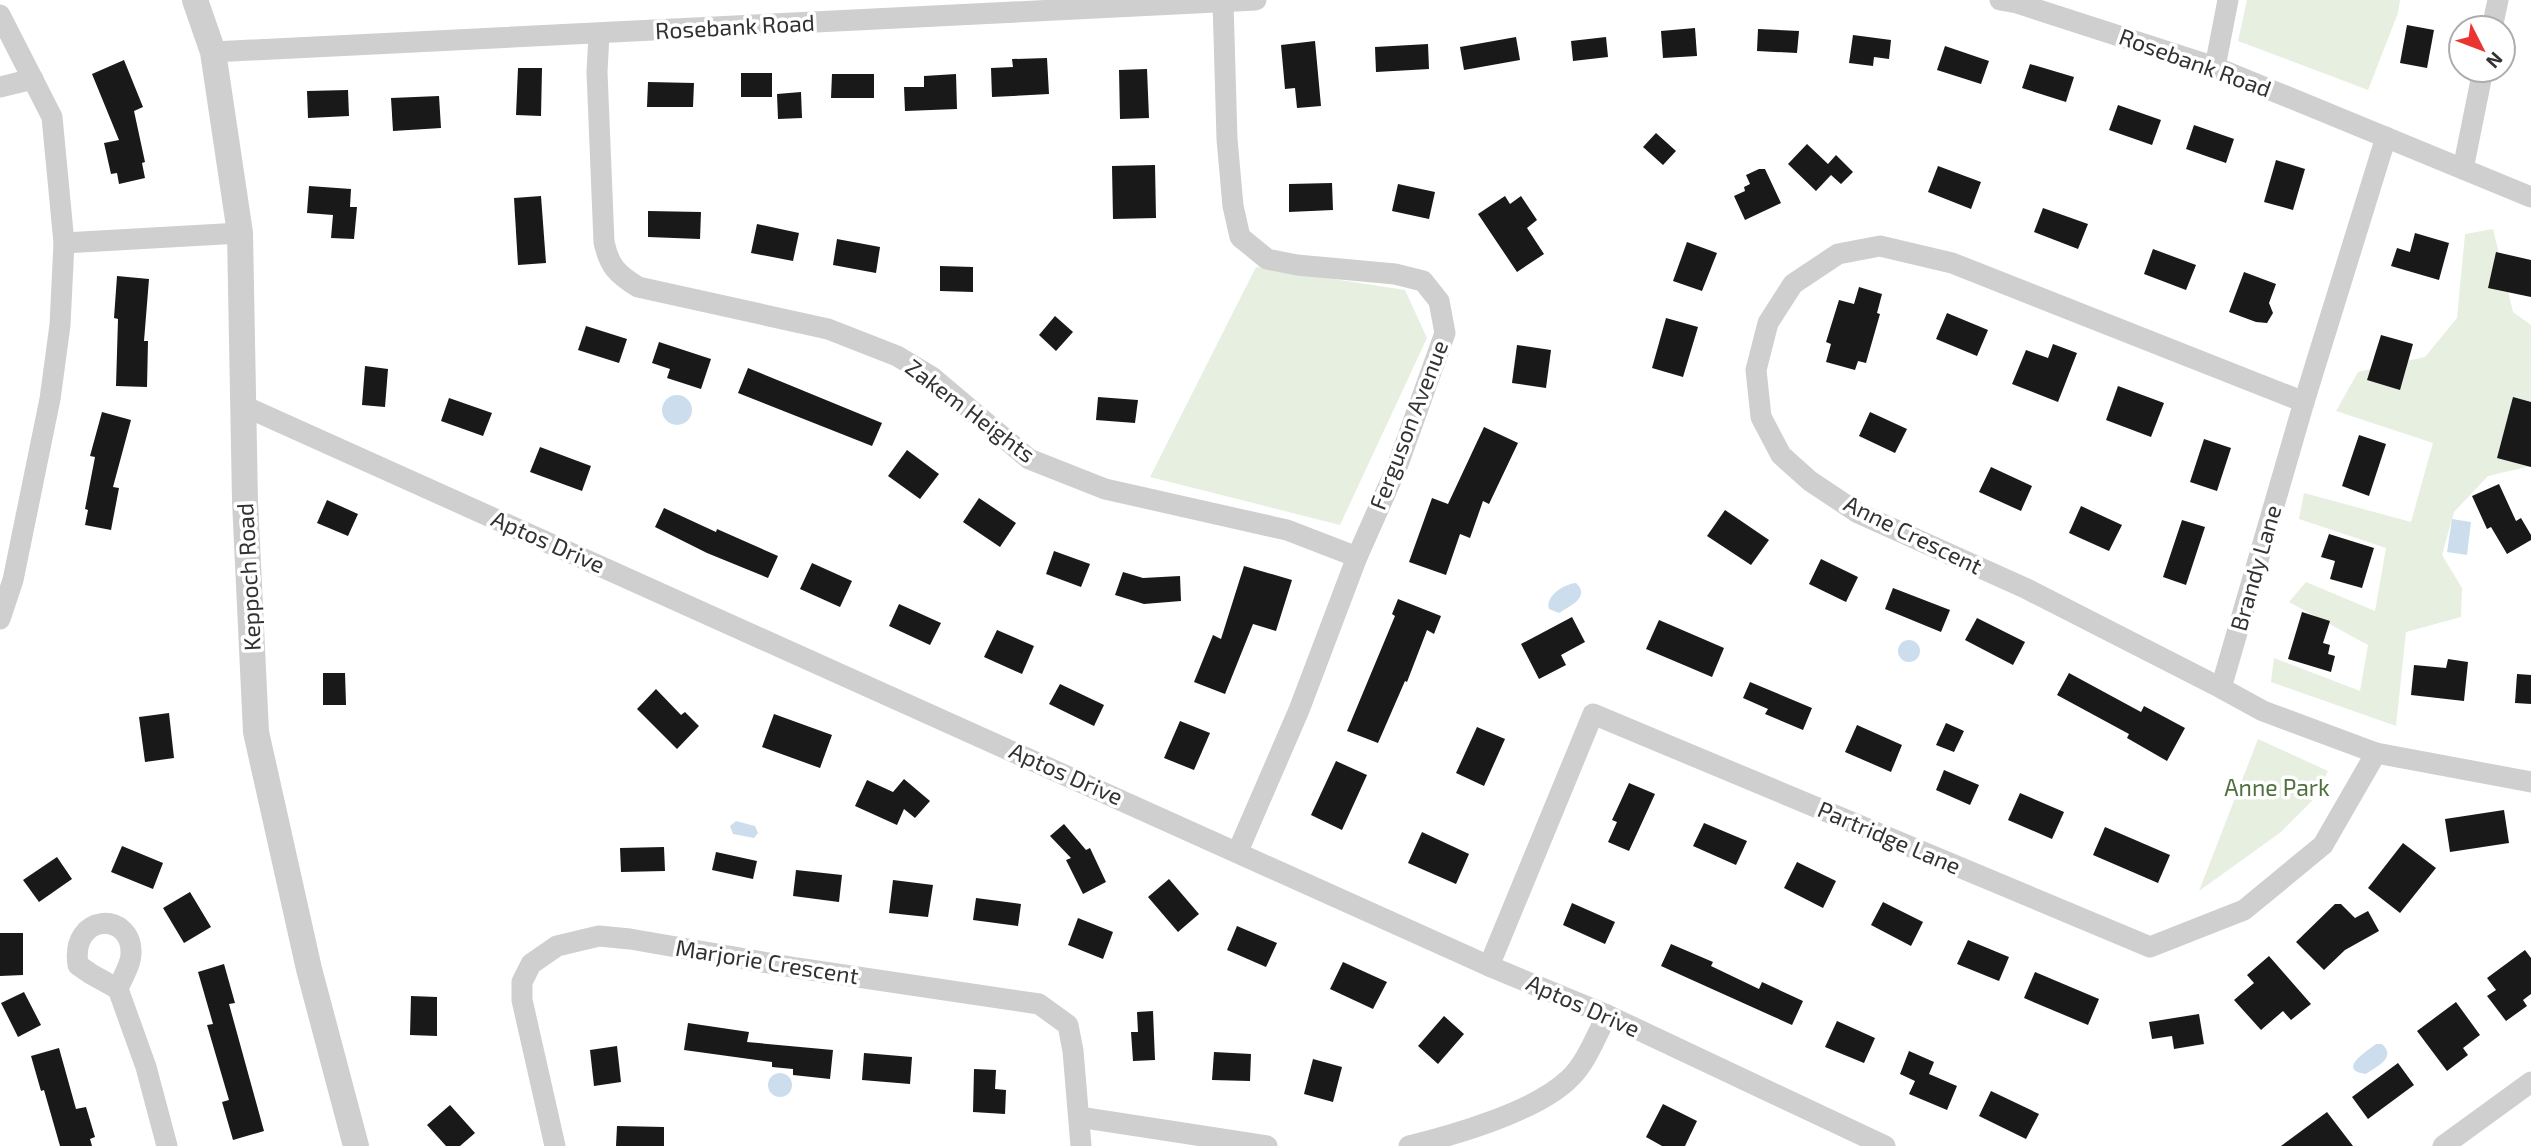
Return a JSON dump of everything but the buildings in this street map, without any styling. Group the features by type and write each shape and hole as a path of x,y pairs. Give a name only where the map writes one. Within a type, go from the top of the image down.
{"street":[{"name":"Keppoch Road","path":"195,0 213,52 240,233 245,501 256,732 309,969 356,1146"},
{"name":"Rosebank Road","path":"213,52 1256,0"},
{"name":"Rosebank Road","path":"2000,0 2017,3 2215,67 2531,197"},
{"path":"2215,67 2228,0"},
{"name":"Ferguson Avenue","path":"1223,2 1227,139 1233,206 1240,237 1267,258 1297,265 1395,274 1423,281 1439,301 1445,333 1397,467 1357,557 1299,710 1238,851"},
{"path":"0,15 52,117 64,243 60,325 50,399 13,580 0,619"},
{"name":"Zakem Heights","path":"599,34 597,72 604,242 608,259 621,276 638,287 828,329 897,356 932,377 1029,459 1105,489 1287,530 1357,557"},
{"path":"0,88 33,79"},
{"path":"2463,169 2480,84"},
{"name":"Brandy Lane","path":"2221,688 2304,402 2386,137"},
{"path":"64,243 240,233"},
{"name":"Anne Crescent","path":"2221,688 2025,588 1858,513 1810,481 1781,455 1761,417 1755,370 1768,323 1793,284 1838,254 1880,246 1952,263 2304,402"},
{"name":"Aptos Drive","path":"244,406 1489,965 1607,1015 1885,1146"},
{"path":"2221,688 2263,711 2376,753 2531,782"},
{"name":"Partridge Lane","path":"1489,965 1593,714 2150,947 2244,910 2323,845 2376,753"},
{"name":"Marjorie Crescent","path":"555,1146 522,1000 522,982 531,964 557,946 599,936 1039,1004 1068,1025 1081,1146"},
{"path":"118,989 146,1068 167,1146"},
{"path":"1409,1146 1520,1110 1555,1090 1569,1080 1580,1065 1607,1015"},
{"path":"2443,1146 2531,1082"},
{"path":"1079,1117 1266,1146"}],"green space":[{"path":"2247,0 2400,0 2398,13 2368,90 2238,41"},
{"path":"2493,229 2513,312 2531,325 2531,466 2488,476 2454,512 2442,555 2462,588 2461,617 2406,632 2396,726 2271,682 2274,658 2360,691 2368,645 2289,602 2306,582 2375,611 2386,548 2299,519 2304,493 2411,522 2433,443 2336,411 2358,372 2425,357 2457,318 2465,234"},
{"path":"1256,267 1405,290 1427,338 1340,525 1150,477"},
{"name":"Anne Park","path":"2258,739 2328,771 2313,800 2281,832 2199,891"}],"water":[{"path":"677,395 688,399 692,410 688,421 677,425 666,421 662,410 666,399"},
{"path":"2452,519 2471,522 2467,555 2447,552"},
{"path":"1576,583 1581,593 1577,601 1559,613 1549,609 1550,600 1556,592"},
{"path":"1909,640 1917,643 1920,651 1917,659 1909,662 1901,659 1898,651 1901,643"},
{"path":"736,821 755,826 758,833 754,838 733,834 730,826"},
{"path":"2376,1044 2382,1044 2386,1049 2384,1061 2366,1074 2357,1072 2354,1069 2356,1060"},
{"path":"780,1073 788,1077 792,1085 788,1093 780,1097 772,1093 768,1085 772,1077"}]}
